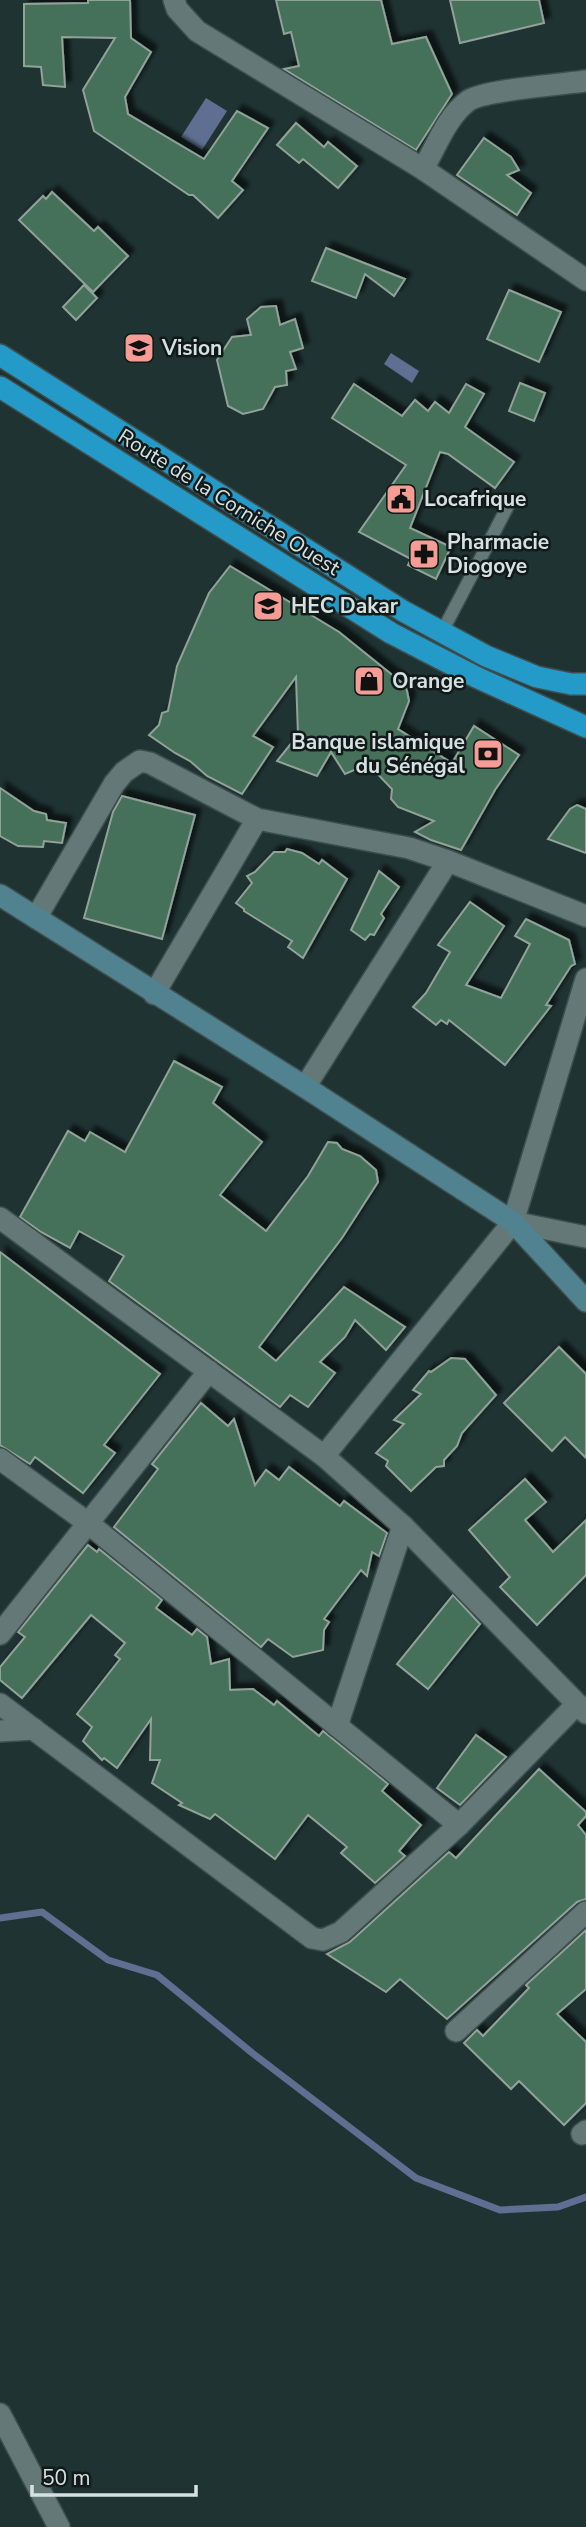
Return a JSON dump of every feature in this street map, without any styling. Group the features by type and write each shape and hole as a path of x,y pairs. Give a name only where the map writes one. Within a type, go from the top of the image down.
{"highway":[{"name":"Route de la Corniche Ouest","path":"0,355 403,611 486,656 537,677 571,684 586,684"},
{"name":"Route de la Corniche Ouest","path":"0,387 391,633 486,682 586,727"}],"street":[{"path":"174,0 177,9 197,31 423,169 586,280"},
{"path":"423,169 455,114 470,99 586,80"},
{"path":"36,918 114,784 134,763 140,761 150,763 257,819 409,848 586,916"},
{"path":"154,994 257,819"},
{"path":"305,1087 448,861"},
{"path":"0,895 513,1222 586,1301"},
{"path":"324,1456 513,1222 586,979"},
{"path":"0,1219 324,1456 403,1526 582,1708 341,1932 323,1940 312,1938 0,1704"},
{"path":"513,1222 586,1237"},
{"path":"0,1634 208,1371"},
{"path":"0,1459 88,1523 459,1825"},
{"path":"337,1726 403,1526"},
{"path":"0,1731 34,1729"},
{"path":"456,2031 586,1912"},
{"path":"0,2414 59,2527"}],"lane":[{"path":"442,632 509,502"}],"water":[{"path":"206,98 227,111 202,150 181,137"},
{"path":"391,353 419,371 412,383 384,364"}],"building":[{"path":"88,0 130,0 131,38 151,52 125,97 128,114 204,159 237,111 268,128 232,181 243,190 218,218 193,195 189,195 94,131 83,90 115,38 62,37 65,87 43,85 41,67 24,66 24,4 88,3"},
{"path":"276,0 381,0 392,44 426,37 452,94 416,150 284,69 299,66 291,32 284,34"},
{"path":"450,0 539,0 544,23 460,43"},
{"path":"296,123 324,147 328,142 357,166 338,188 303,159 299,163 277,145"},
{"path":"484,138 511,157 519,170 507,175 531,193 517,215 457,175"},
{"path":"52,192 94,231 98,227 128,256 93,292 19,220 43,196 46,199"},
{"path":"326,248 405,279 394,296 365,274 356,298 312,281"},
{"path":"84,285 97,298 76,320 63,307"},
{"path":"509,290 561,312 539,362 487,339"},
{"path":"276,306 280,325 295,319 303,348 290,352 296,369 286,371 287,385 275,387 263,409 243,414 228,406 217,360 232,337 251,335 247,319 261,307"},
{"path":"520,383 545,393 534,421 509,411"},
{"path":"354,384 402,416 415,400 428,411 435,402 449,413 466,384 484,394 465,427 514,462 495,488 448,454 440,452 410,528 451,547 436,579 408,565 411,559 359,532 406,465 332,418"},
{"path":"230,566 339,632 406,686 409,701 398,729 452,763 474,726 519,755 495,790 461,850 415,832 434,821 398,807 391,799 392,789 368,764 345,774 331,752 317,776 277,761 298,735 296,677 253,736 273,747 242,794 207,776 190,761 149,735 159,725 162,713 168,711 177,666 209,593"},
{"path":"0,788 34,811 46,814 47,820 66,823 62,843 44,841 43,847 18,846 0,836"},
{"path":"122,796 195,815 162,939 84,918 113,812"},
{"path":"577,805 586,809 586,853 548,839 570,809"},
{"path":"287,849 302,853 319,864 322,860 347,879 303,958 288,947 292,941 244,911 236,903 252,883 247,876 255,872 274,852 285,852"},
{"path":"379,871 399,887 381,914 384,918 374,935 370,934 365,940 351,930"},
{"path":"470,902 504,926 466,985 501,998 530,944 515,936 526,919 569,940 575,964 571,966 546,1005 551,1006 505,1065 449,1020 447,1024 441,1020 436,1025 413,1007 426,993 450,952 438,945"},
{"path":"174,1061 222,1087 213,1103 262,1142 220,1195 266,1231 308,1176 328,1142 337,1143 342,1149 360,1156 376,1170 378,1182 342,1238 259,1347 276,1361 344,1287 405,1327 386,1350 355,1320 345,1337 320,1362 335,1373 308,1407 290,1395 280,1407 109,1281 124,1256 79,1231 70,1248 20,1217 68,1131 85,1141 90,1132 125,1152"},
{"path":"0,1252 160,1374 104,1445 115,1453 83,1493 35,1457 30,1464 0,1445"},
{"path":"559,1347 586,1374 586,1458 565,1437 552,1451 504,1403"},
{"path":"451,1358 465,1359 496,1395 462,1433 457,1446 444,1460 444,1466 436,1467 411,1491 386,1466 388,1461 376,1453 404,1424 394,1420 421,1394 413,1390 429,1371"},
{"path":"201,1403 228,1426 234,1419 255,1485 266,1470 279,1480 289,1467 340,1506 344,1501 387,1533 379,1556 372,1552 367,1576 361,1570 324,1619 329,1622 324,1630 323,1650 293,1657 268,1639 261,1647 114,1527 158,1469 152,1464"},
{"path":"525,1479 546,1502 525,1520 553,1552 586,1520 586,1575 537,1625 500,1587 510,1577 469,1530"},
{"path":"88,1545 97,1552 99,1549 162,1600 156,1608 192,1635 197,1629 207,1637 211,1664 229,1659 230,1690 253,1689 274,1705 277,1701 319,1736 323,1731 388,1784 382,1791 421,1825 399,1851 405,1856 375,1883 341,1853 347,1847 308,1815 275,1859 215,1814 210,1819 179,1805 182,1803 152,1783 160,1760 150,1760 151,1719 117,1768 104,1758 102,1760 83,1741 92,1727 77,1714 120,1659 115,1655 125,1643 91,1615 22,1698 0,1680 0,1667 25,1637 18,1632"},
{"path":"453,1595 480,1624 428,1689 397,1664"},
{"path":"476,1735 506,1757 460,1805 437,1788"},
{"path":"539,1769 586,1812 578,1825 586,1835 586,1899 577,1902 447,2019 400,1979 386,1992 327,1954 350,1942 449,1852 456,1858"},
{"path":"586,1930 586,1989 557,2014 586,2042 586,2103 564,2125 519,2081 511,2089 464,2043 477,2030 483,2036 529,1988 526,1985"}],"waterway":[{"path":"0,1918 42,1912 108,1960 157,1975 251,2052 416,2178 500,2210 558,2207 586,2197"}],"place":[{"name":"Vision","path":"139,348"},
{"name":"Locafrique","path":"401,499"},
{"name":"Pharmacie Diogoye","path":"424,554"},
{"name":"HEC Dakar","path":"268,606"},
{"name":"Orange","path":"369,681"},
{"name":"Banque islamique du Sénégal","path":"488,754"}]}
